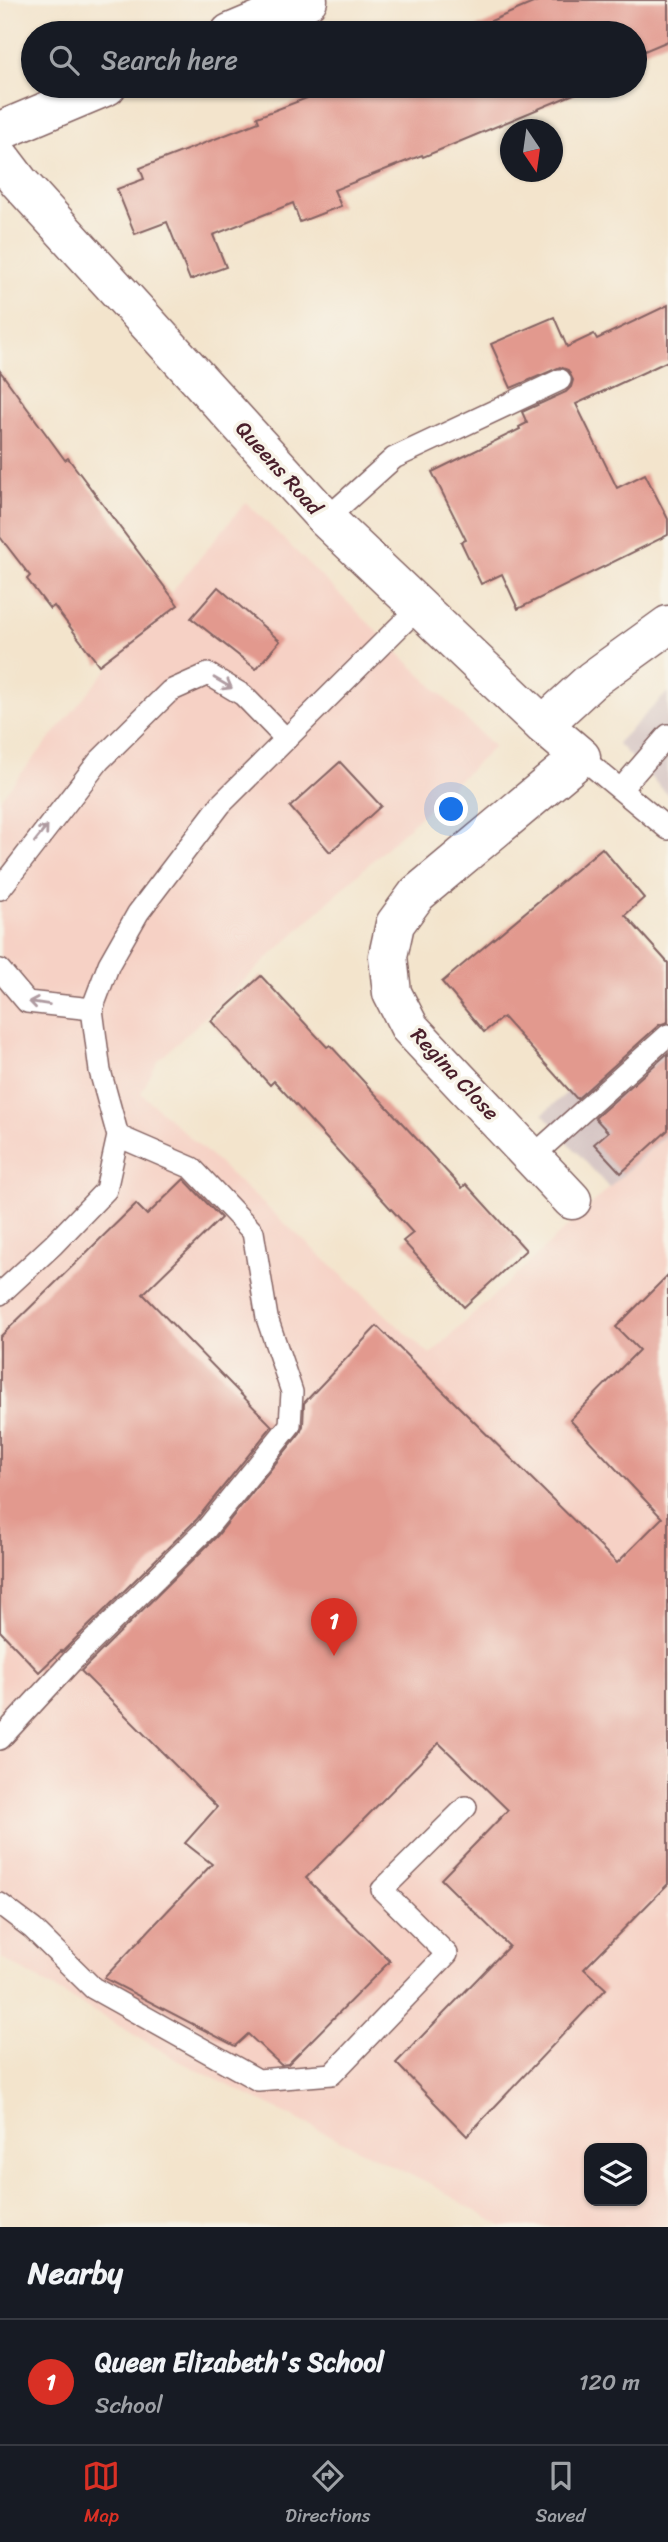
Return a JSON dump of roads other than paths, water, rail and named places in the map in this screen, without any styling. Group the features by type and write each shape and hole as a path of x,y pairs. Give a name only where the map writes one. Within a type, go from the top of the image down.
{"street":[{"path":"258,21 308,0"},
{"path":"0,131 78,98"},
{"name":"Queens Road","path":"0,158 326,519 543,725 581,757"},
{"path":"543,725 592,680 668,625"},
{"name":"Regina Close","path":"572,1200 410,1028 392,993 388,956 395,924 417,894 581,757"}],"lane":[{"path":"326,519 394,458 560,380"},
{"path":"0,1294 53,1245 106,1190 118,1136 100,1071 92,1009 109,964 138,913 221,804 419,607"},
{"path":"0,889 99,761 170,691 208,674 243,695 286,739"},
{"path":"621,789 668,735"},
{"path":"581,757 668,829"},
{"path":"0,970 27,1002 92,1009"},
{"path":"533,1156 668,1035"},
{"path":"0,1739 72,1661 207,1528 290,1425 292,1392 267,1318 253,1233 192,1168 118,1136"},
{"path":"0,1904 33,1929 93,1988 258,2080 332,2074 447,1954 383,1890 466,1807"}],"place":[{"name":"Queen Elizabeth's School","path":"334,1656"}]}
